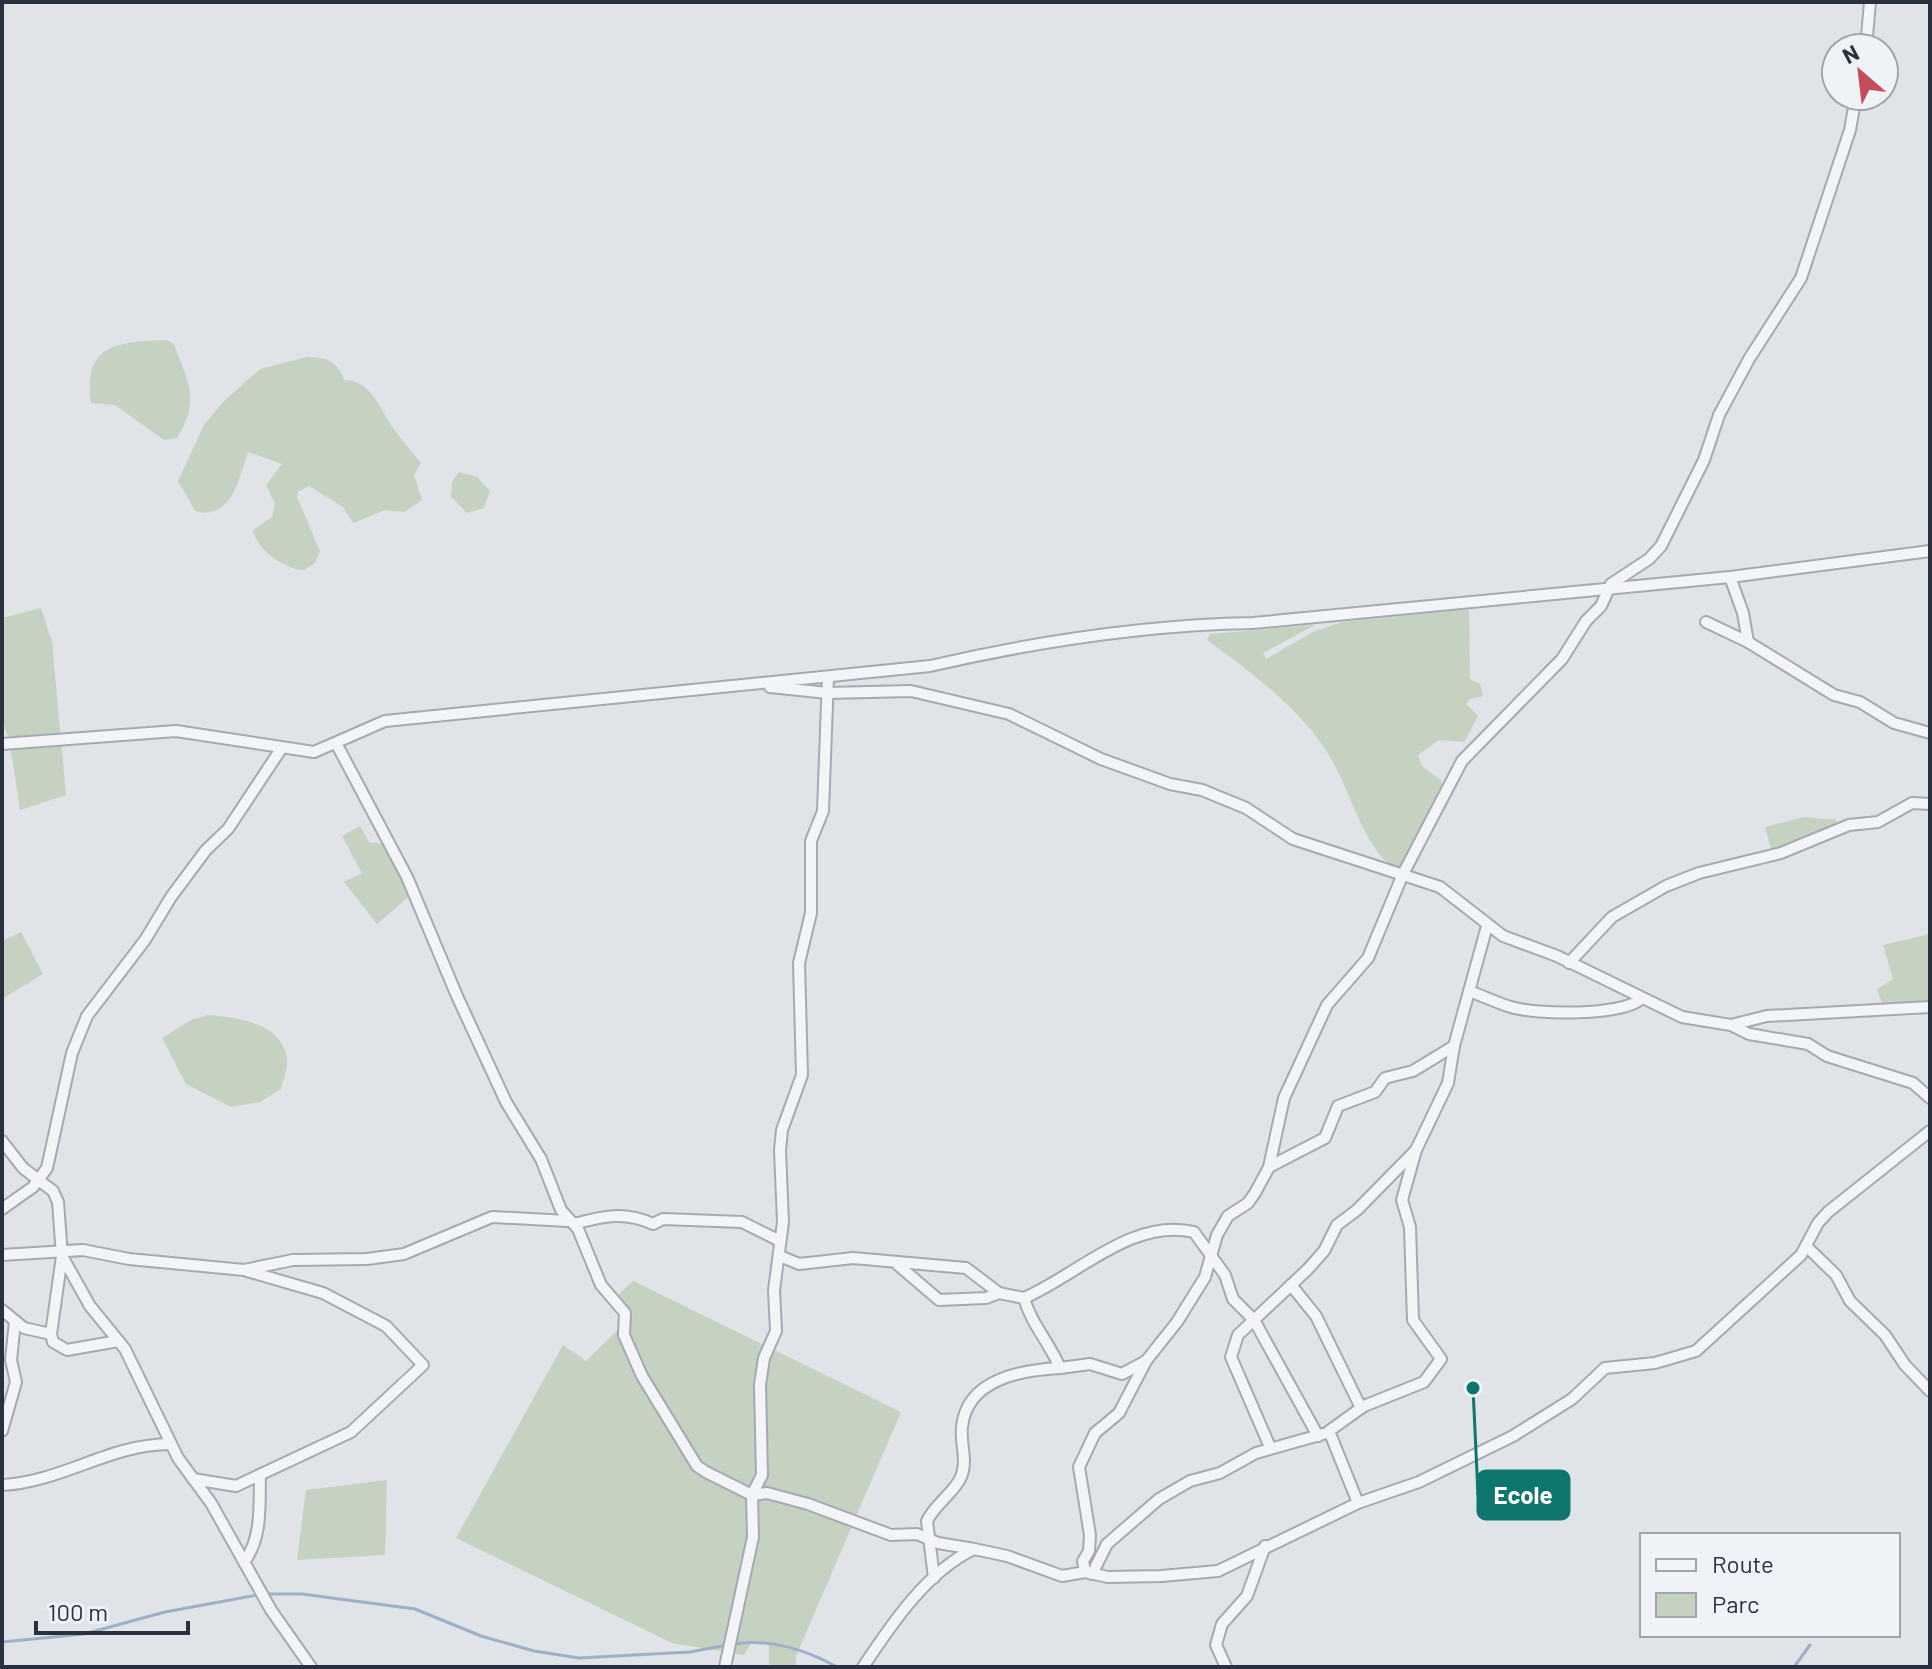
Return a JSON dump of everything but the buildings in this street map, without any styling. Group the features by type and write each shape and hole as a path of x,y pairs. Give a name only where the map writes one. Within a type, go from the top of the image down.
{"street":[{"path":"1867,32 1870,2"},
{"path":"1088,1573 1083,1561 1089,1551 1090,1535 1079,1467 1095,1433 1119,1413 1146,1361 1205,1277 1217,1235 1228,1216 1248,1203 1269,1167 1284,1098 1327,1005 1368,958 1403,874 1462,761 1562,659 1586,621 1601,606 1609,588 1661,546 1704,460 1719,415 1749,359 1792,297 1809,259 1812,240 1850,130 1853,112"},
{"path":"2,744 176,731 314,752 385,721 930,666 986,653 1195,624 1253,623 1730,577 1930,551"},
{"path":"1730,577 1743,613 1748,642"},
{"path":"1706,622 1748,642 1834,695 1860,702 1894,723 1930,733"},
{"path":"725,1667 753,1537 752,1495 762,1475 760,1385 764,1358 776,1331 774,1290 780,1256 780,1150 786,1116 802,1075 799,963 811,913 811,841 823,811 828,677"},
{"path":"768,684 773,689 828,693 911,691 1009,714 1101,759 1170,784 1202,790 1246,808 1293,839 1440,887 1487,926 1682,1017 1731,1025 1749,1034 1808,1044 1827,1056 1913,1083 1930,1098"},
{"path":"336,743 407,877 435,948 506,1102 541,1159 601,1285 625,1313 624,1335 642,1376 697,1466 752,1495 767,1493 808,1504 891,1535 927,1536 938,1543 1007,1556 1057,1575 1088,1573 1108,1577 1210,1573 1358,1503 1419,1482 1513,1436 1572,1399 1605,1368 1655,1363 1696,1351 1789,1267 1828,1212 1930,1131"},
{"path":"2,1209 16,1202 38,1179 51,1155 72,1053 87,1016 145,940 171,897 206,850 228,829 281,749"},
{"path":"1569,963 1612,917 1666,886 1699,873 1781,853 1849,825 1878,822 1912,803 1930,804"},
{"path":"1088,1573 1107,1544 1159,1499 1190,1481 1220,1473 1270,1447 1324,1434 1361,1408 1424,1382 1441,1359 1438,1350 1415,1326 1410,1227 1402,1200 1416,1150 1448,1083 1454,1046 1487,926"},
{"path":"1469,991 1511,1007 1548,1011 1612,1009 1641,999"},
{"path":"1731,1025 1767,1016 1930,1007"},
{"path":"1269,1167 1325,1138 1338,1106 1375,1092 1385,1078 1413,1071 1454,1046"},
{"path":"2,1141 9,1154 47,1184 58,1202 61,1253 51,1334 58,1347 67,1350 118,1341"},
{"path":"1270,1447 1231,1357 1238,1335 1324,1251 1337,1225 1357,1210 1416,1150"},
{"path":"244,1270 293,1260 367,1259 404,1254 492,1217 571,1223 633,1215 656,1224 663,1219 742,1222 780,1241"},
{"path":"780,1256 799,1264 853,1258 898,1265 966,1268 999,1293 1024,1298 1135,1238 1158,1231 1194,1232 1225,1275 1233,1299 1254,1320 1324,1434 1358,1503"},
{"path":"1806,1246 1836,1275 1850,1301 1885,1335 1905,1365 1930,1391"},
{"path":"2,1255 83,1250 129,1259 244,1270 323,1293 386,1326 423,1365 403,1379 392,1396 351,1432 229,1487 193,1479"},
{"path":"61,1253 90,1306 118,1341 138,1375 170,1444 271,1610 311,1667"},
{"path":"898,1265 939,1300 986,1298 999,1293"},
{"path":"1291,1285 1316,1316 1361,1408"},
{"path":"1024,1298 1030,1318 1060,1368"},
{"path":"2,1310 24,1328 51,1334"},
{"path":"2,1431 16,1382 11,1360 15,1321"},
{"path":"934,1578 927,1536 931,1512 960,1478 963,1420 980,1391 1004,1376 1090,1364 1122,1374 1146,1361"},
{"path":"2,1485 57,1476 118,1451 145,1444 170,1444"},
{"path":"244,1562 253,1550 260,1516 260,1475"},
{"path":"1226,1667 1216,1645 1222,1624 1247,1596 1265,1546"},
{"path":"863,1667 897,1618 934,1578 974,1549"}],"green space":[{"path":"167,340 174,344 184,370 190,401 189,412 177,438 164,440 115,405 91,403 90,383 99,357 108,350 133,342"},
{"path":"307,357 330,361 344,380 354,381 369,391 421,463 414,475 422,500 404,512 385,510 353,523 343,507 309,486 298,492 297,497 320,551 315,563 304,570 272,557 253,530 272,517 275,504 266,485 282,464 248,452 237,485 226,504 208,512 195,511 178,481 204,425 224,401 260,369"},
{"path":"459,472 477,477 490,491 484,508 467,513 451,497 452,482"},
{"path":"41,608 52,642 66,795 20,810 10,743 2,720 2,618"},
{"path":"1469,609 1470,679 1480,684 1483,696 1470,699 1466,704 1478,716 1464,742 1439,740 1418,755 1422,766 1441,780 1444,797 1401,875 1375,848 1365,832 1335,765 1313,733 1271,690 1207,640 1210,634 1315,625 1263,653 1266,659 1313,632 1342,622"},
{"path":"1804,817 1836,820 1839,830 1773,855 1765,827"},
{"path":"360,826 369,842 388,845 412,894 377,924 344,882 362,873 342,836"},
{"path":"21,932 43,974 2,999 2,941"},
{"path":"1930,934 1930,1005 1885,1011 1877,989 1893,979 1883,945"},
{"path":"209,1015 245,1020 267,1029 276,1037 287,1058 281,1089 260,1102 231,1107 186,1084 162,1038 191,1020"},
{"path":"633,1281 901,1412 796,1656 796,1667 769,1667 769,1645 752,1641 744,1655 672,1643 456,1538 563,1345 586,1361 633,1315 617,1296"},
{"path":"387,1480 385,1555 297,1560 306,1490"}],"waterway":[{"path":"265,1594 302,1594 415,1609 481,1636 534,1651 579,1658 690,1652 727,1645"},
{"path":"2,1642 84,1634 165,1612 257,1595"},
{"path":"734,1644 774,1644 813,1655 837,1667"},
{"path":"1794,1667 1810,1645"}],"place":[{"name":"Ecole","path":"1473,1388"}]}
